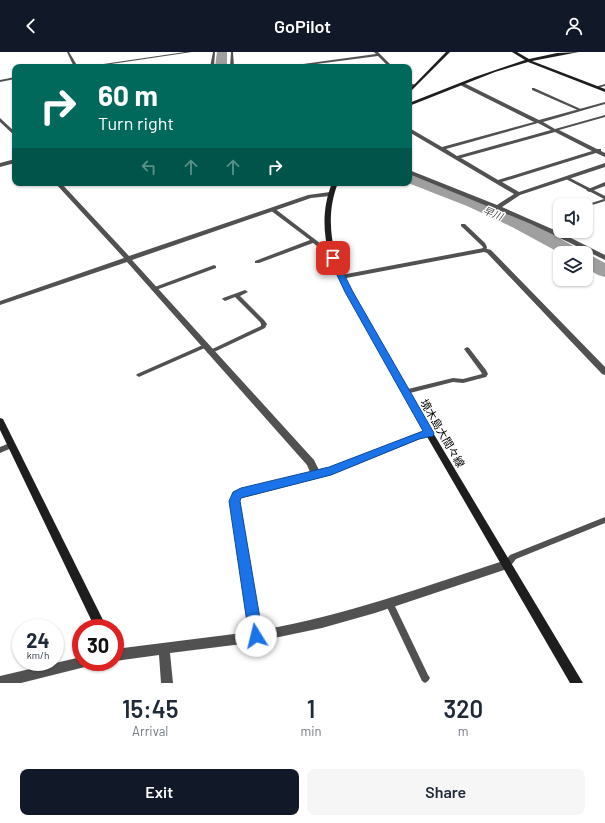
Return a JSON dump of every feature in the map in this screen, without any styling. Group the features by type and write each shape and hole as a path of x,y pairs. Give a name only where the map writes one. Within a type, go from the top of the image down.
{"street":[{"path":"412,88 448,52"},
{"path":"514,52 605,91"},
{"path":"412,104 530,60 576,52"},
{"path":"305,64 377,54 388,64"},
{"path":"462,84 605,154"},
{"path":"442,149 605,103"},
{"path":"457,158 605,116"},
{"path":"0,119 12,132"},
{"path":"412,132 518,194"},
{"path":"497,182 605,148"},
{"path":"0,165 12,162"},
{"path":"498,207 518,194 605,165"},
{"path":"412,173 498,207 567,238 605,258"},
{"path":"589,190 605,184"},
{"path":"61,186 311,463 316,474"},
{"name":"境木島大間々線","path":"334,186 327,207 327,222 330,250 341,277 429,433 577,683"},
{"path":"0,303 310,196 330,194"},
{"path":"341,277 484,250 489,251 605,372"},
{"path":"0,421 97,619"},
{"path":"256,636 235,501 237,495 331,471 429,433"},
{"path":"124,654 256,636 294,629 389,603 506,565"},
{"path":"164,648 167,683"},
{"path":"0,682 72,665"}],"lane":[{"path":"68,52 74,64"},
{"path":"147,52 152,58"},
{"path":"107,64 191,52"},
{"path":"212,64 214,52"},
{"path":"232,52 232,64"},
{"path":"0,81 12,79"},
{"path":"596,88 605,85"},
{"path":"533,89 581,110"},
{"path":"567,178 605,199"},
{"path":"593,203 605,199"},
{"path":"272,209 323,248 330,250"},
{"path":"463,225 483,244 485,247 484,250"},
{"path":"257,262 313,240"},
{"path":"154,290 214,267"},
{"path":"225,299 245,292"},
{"path":"139,375 263,327 264,324 236,295"},
{"path":"406,392 453,380 463,381 484,376 484,371 467,349"},
{"path":"0,450 12,445"},
{"path":"506,565 513,557 605,520"},
{"path":"389,603 425,678"}],"waterway":[{"name":"早川","path":"221,64 222,52"},
{"name":"早川","path":"412,179 473,203 518,223 560,246"},
{"name":"早川","path":"593,264 605,271"}],"route":[{"path":"256,636 235,501 237,495 331,471 429,433 349,292 335,266 333,258"}]}
